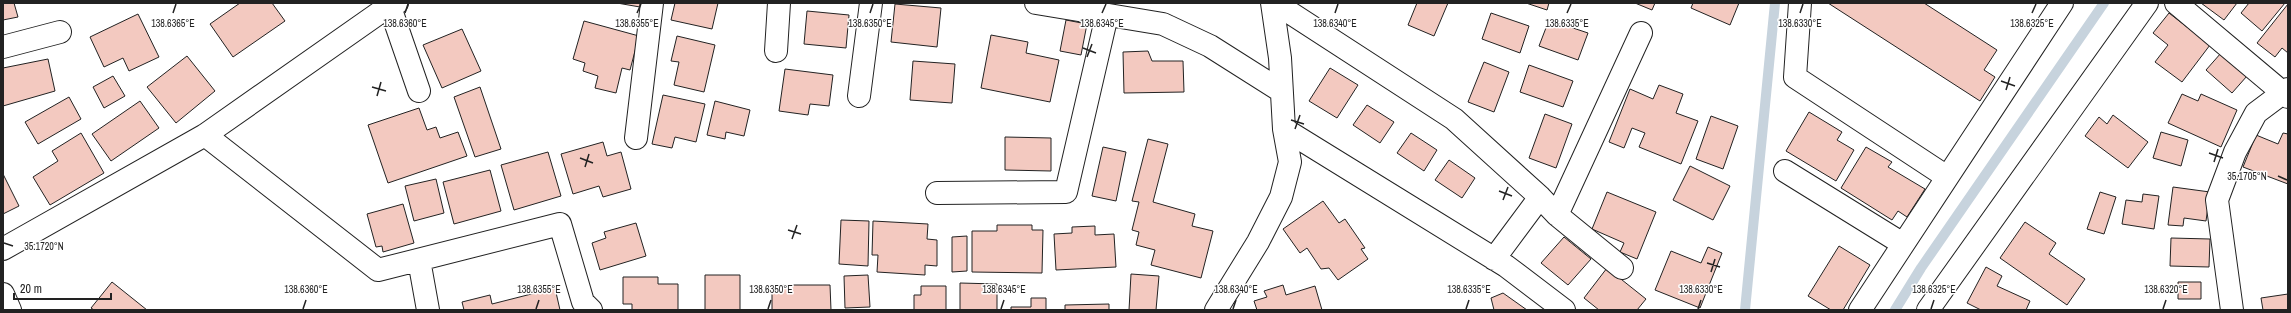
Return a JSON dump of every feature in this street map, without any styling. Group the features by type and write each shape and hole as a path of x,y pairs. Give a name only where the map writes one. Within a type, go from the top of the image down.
{"street":[{"path":"636,138 652,3"},
{"path":"776,51 779,3"},
{"path":"859,96 871,3"},
{"path":"1036,3 1163,24 1210,46 1281,91"},
{"path":"1216,310 1258,242 1281,197 1290,162 1284,129 1280,58 1272,3"},
{"path":"1275,3 1454,119 1540,197 1557,215 1622,268"},
{"path":"1800,3 1795,77 1947,177"},
{"path":"1860,310 2062,3"},
{"path":"1928,310 2147,3"},
{"path":"2176,3 2286,94 2256,114 2235,152 2217,200 2232,310"},
{"path":"3,249 205,135 393,5 419,91"},
{"path":"937,193 1066,192 1106,15"},
{"path":"3,46 60,32"},
{"path":"1557,215 1641,33"},
{"path":"1284,129 1494,259 1564,310"},
{"path":"205,135 378,270 560,224 583,302 591,310"},
{"path":"1786,171 1903,244"},
{"path":"1494,259 1540,197"},
{"path":"419,260 428,310"},
{"path":"3,294 10,310"}],"building":[{"path":"3,3 14,3 18,17 3,20"},
{"path":"240,3 272,3 285,21 233,57 210,24"},
{"path":"617,3 640,3 640,7"},
{"path":"675,3 718,3 712,29 671,20"},
{"path":"1417,3 1448,3 1434,36 1408,25"},
{"path":"1526,3 1549,3 1547,10"},
{"path":"1635,3 1655,3 1652,10"},
{"path":"1693,3 1739,3 1730,25 1691,8"},
{"path":"1828,3 1924,3 1997,50 1984,70 1995,77 1980,101"},
{"path":"2201,3 2237,3 2224,20"},
{"path":"2249,3 2285,3 2262,31 2241,13"},
{"path":"895,4 941,8 937,47 891,42"},
{"path":"2288,4 2288,53 2282,48 2275,57 2257,43"},
{"path":"807,11 849,15 846,48 804,44"},
{"path":"1491,13 1529,26 1520,53 1482,39"},
{"path":"2169,13 2210,45 2182,82 2155,62 2168,45 2153,33"},
{"path":"138,14 159,57 129,71 123,58 104,67 90,37"},
{"path":"1066,20 1087,24 1081,55 1060,51"},
{"path":"1549,20 1588,33 1578,60 1539,46"},
{"path":"584,21 639,36 630,70 622,68 616,93 595,88 598,76 583,71 585,63 573,59"},
{"path":"462,29 481,71 442,88 423,45"},
{"path":"991,35 1028,42 1026,53 1059,60 1050,102 981,88"},
{"path":"677,36 715,45 704,92 674,85 679,62 671,61"},
{"path":"1148,51 1152,61 1183,61 1184,92 1124,93 1123,52"},
{"path":"2221,53 2247,76 2232,93 2206,70"},
{"path":"187,56 215,91 176,123 147,87"},
{"path":"48,59 55,91 3,106 3,68"},
{"path":"913,61 955,64 952,103 910,100"},
{"path":"1484,62 1509,72 1494,112 1468,102"},
{"path":"1529,65 1573,81 1563,107 1520,92"},
{"path":"1330,68 1358,85 1337,118 1309,101"},
{"path":"785,69 833,75 829,106 810,104 808,115 779,111"},
{"path":"113,76 125,96 104,108 93,87"},
{"path":"1659,85 1683,94 1676,113 1698,121 1681,164 1639,147 1645,133 1632,128 1624,148 1609,142 1630,89 1653,99"},
{"path":"480,87 501,149 475,157 454,97"},
{"path":"2182,94 2198,101 2201,94 2237,110 2221,147 2168,123"},
{"path":"663,95 705,104 696,142 675,137 672,148 652,144"},
{"path":"69,97 81,119 38,144 25,122"},
{"path":"140,101 159,128 111,161 92,134"},
{"path":"715,101 750,110 744,136 726,132 725,139 707,135"},
{"path":"1367,105 1394,122 1380,143 1353,125"},
{"path":"419,108 427,130 436,127 440,138 458,132 467,156 388,183 368,125"},
{"path":"1809,112 1842,132 1837,140 1854,150 1836,181 1786,151"},
{"path":"1545,114 1572,124 1556,168 1529,158"},
{"path":"2113,115 2148,142 2128,168 2085,136 2099,117 2107,124"},
{"path":"1711,116 1738,126 1723,169 1696,159"},
{"path":"2161,132 2188,140 2181,166 2153,158"},
{"path":"81,133 104,173 50,205 33,177 58,161 52,151"},
{"path":"1411,133 1437,150 1424,171 1397,153"},
{"path":"2283,133 2288,134 2288,184 2243,167 2256,135 2278,144"},
{"path":"1005,137 1051,138 1051,171 1005,170"},
{"path":"1148,139 1168,144 1153,202 1195,214 1192,226 1213,231 1201,278 1151,265 1155,250 1136,245 1139,232 1132,230 1139,202 1132,201"},
{"path":"603,142 607,156 621,152 631,189 603,197 599,186 573,194 561,154"},
{"path":"1103,147 1126,152 1116,201 1092,196"},
{"path":"1866,147 1892,162 1888,167 1925,189 1907,217 1898,211 1892,220 1841,188"},
{"path":"548,152 561,196 514,210 501,165"},
{"path":"1449,160 1475,178 1462,198 1435,180"},
{"path":"1690,166 1730,186 1713,220 1673,200"},
{"path":"490,170 501,211 454,224 443,182"},
{"path":"3,174 19,206 3,214"},
{"path":"436,179 444,213 414,221 405,186"},
{"path":"2173,187 2210,192 2206,221 2184,218 2183,226 2168,225"},
{"path":"1607,192 1656,212 1637,259 1620,252 1624,243 1592,229"},
{"path":"2100,192 2116,197 2104,234 2087,229"},
{"path":"2143,194 2159,196 2154,229 2122,224 2126,200 2142,202"},
{"path":"1323,201 1339,223 1345,219 1365,248 1361,249 1368,259 1338,280 1329,268 1321,269 1307,248 1300,253 1283,229"},
{"path":"403,204 414,243 383,252 382,246 376,247 367,214"},
{"path":"841,220 869,221 868,266 839,264"},
{"path":"873,221 928,224 927,239 937,240 937,266 925,265 925,275 877,272 878,255 872,255"},
{"path":"2025,222 2056,243 2049,254 2085,279 2067,305 2000,258"},
{"path":"636,223 646,256 600,270 592,243 606,238 604,232"},
{"path":"997,225 1032,225 1032,230 1043,230 1042,273 972,272 972,231 997,231"},
{"path":"1095,226 1095,235 1114,234 1116,267 1056,270 1054,234 1072,233 1072,227"},
{"path":"967,236 967,271 952,272 952,237"},
{"path":"1564,237 1591,259 1568,285 1541,263"},
{"path":"2171,238 2210,239 2209,267 2170,266"},
{"path":"1839,246 1870,265 1843,310 1831,310 1808,296"},
{"path":"1708,247 1722,253 1700,308 1655,290 1671,251 1701,263"},
{"path":"1986,267 2002,276 1997,286 2030,301 2026,310 1981,310 1967,303"},
{"path":"1607,268 1646,299 1637,310 1599,310 1584,298"},
{"path":"1131,274 1159,276 1156,310 1129,310"},
{"path":"705,275 740,275 740,310 705,310"},
{"path":"868,275 870,307 845,308 844,276"},
{"path":"623,277 658,277 658,284 678,284 678,310 632,310 632,304 623,304"},
{"path":"112,282 147,310 94,310 91,308"},
{"path":"2178,282 2201,282 2201,299 2178,299"},
{"path":"960,283 997,284 997,310 960,310"},
{"path":"772,285 830,285 831,310 772,310"},
{"path":"1283,285 1286,295 1315,286 1322,310 1257,310 1254,301 1267,297 1264,291"},
{"path":"921,286 946,286 946,310 914,310 914,295 921,295"},
{"path":"555,288 560,310 464,310 462,302 490,295 492,304"},
{"path":"1503,293 1527,310 1494,310 1491,298"},
{"path":"2288,294 2288,310 2263,310 2261,298"},
{"path":"1031,298 1046,298 1046,310 1011,310 1011,307 1031,307"},
{"path":"1109,304 1109,310 1065,310 1065,305"}],"waterway":[{"path":"1745,310 1775,3"},
{"path":"1895,310 1921,268 2104,3"}]}
